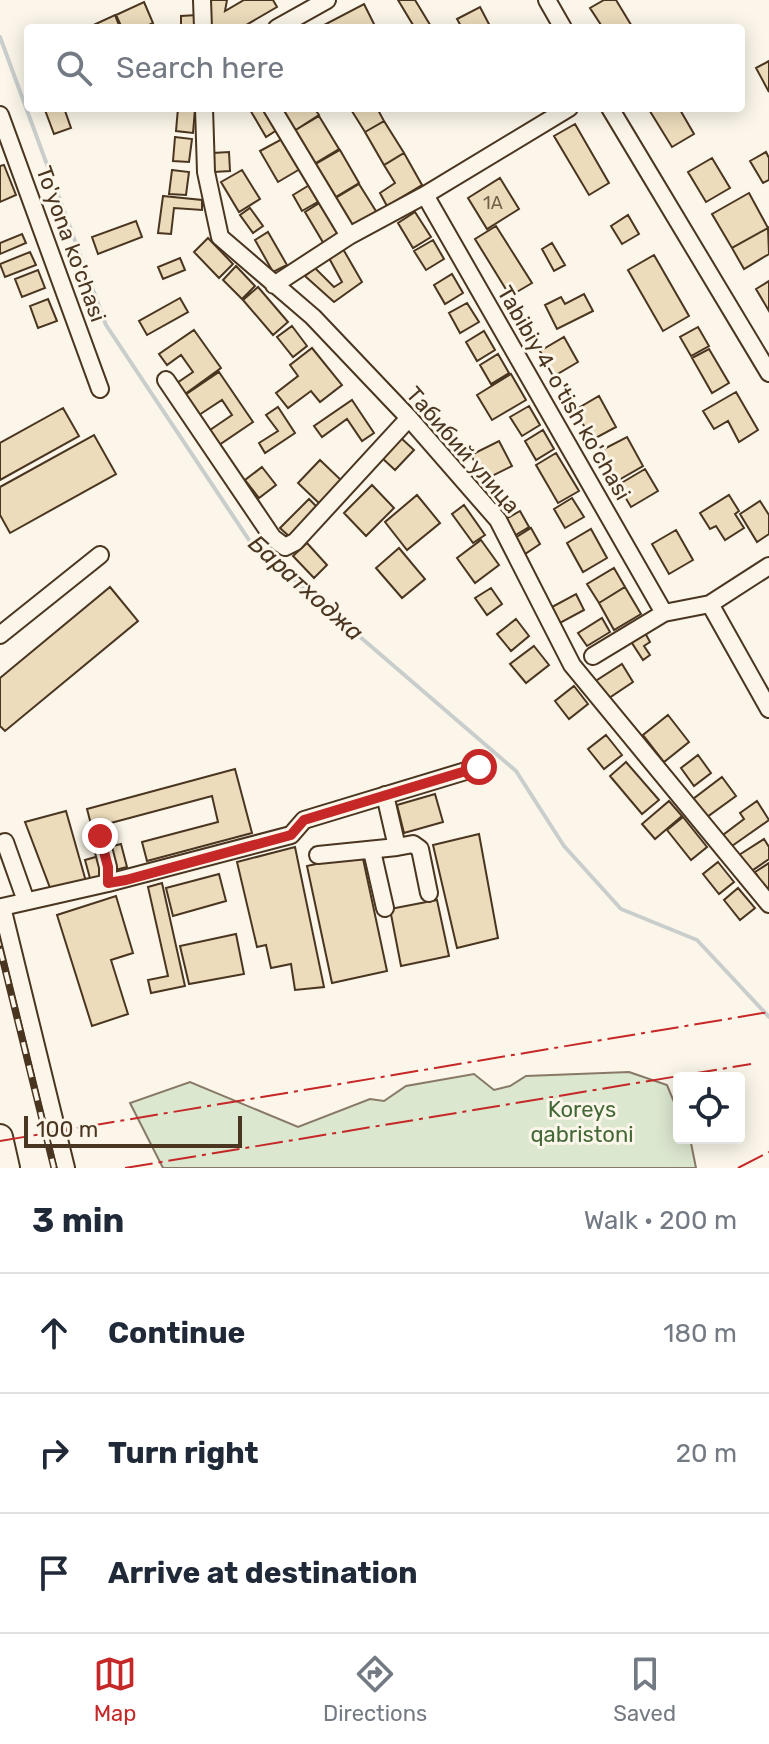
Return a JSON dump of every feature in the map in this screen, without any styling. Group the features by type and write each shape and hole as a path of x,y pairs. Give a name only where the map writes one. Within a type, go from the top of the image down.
{"highway":[{"path":"0,1137 7,1168"}],"street":[{"path":"202,0 203,24"},
{"path":"284,24 327,0"},
{"path":"547,0 561,24"},
{"name":"Табибий улица","path":"204,112 206,172 220,237 313,317 409,418 498,520 572,665 769,904"},
{"path":"274,112 349,236"},
{"path":"274,285 349,236 425,195 562,112"},
{"path":"612,112 769,373"},
{"name":"To'yona ko'chasi","path":"0,115 100,389"},
{"name":"Tabibiy 4-o'tish ko'chasi","path":"425,195 664,613"},
{"path":"166,380 273,538 285,547 295,542 409,418"},
{"path":"0,635 100,555"},
{"path":"593,656 664,613 710,604 769,566"},
{"path":"710,604 769,709"},
{"path":"66,1168 1,907 108,883 291,835 304,820 479,767"},
{"path":"385,795 397,847"},
{"path":"100,836 108,867 108,883"},
{"path":"5,842 26,901"},
{"path":"318,855 413,844 420,849 429,893"},
{"path":"372,851 385,908"}],"green space":[{"name":"Koreys qabristoni","path":"629,1072 667,1085 673,1100 673,1144 691,1144 696,1168 163,1168 130,1103 190,1082 298,1127 370,1099 384,1101 406,1086 474,1074 494,1090 510,1086 526,1076"}],"building":[{"path":"208,0 227,0 225,11 244,0 273,0 277,7 248,24 210,24"},
{"path":"398,0 415,0 430,24 412,24"},
{"path":"604,0 616,0 631,24 600,24 590,8"},
{"path":"144,2 153,23 120,24 116,15"},
{"path":"364,4 374,24 326,24"},
{"path":"480,7 489,24 460,24 457,19"},
{"path":"115,15 118,24 96,24"},
{"path":"197,15 197,24 181,24 181,16"},
{"path":"769,61 769,92 756,68"},
{"path":"46,112 65,112 71,128 54,134"},
{"path":"178,112 195,112 193,133 176,131"},
{"path":"251,112 270,112 280,128 266,137"},
{"path":"282,112 317,112 319,115 294,131"},
{"path":"352,112 379,112 384,121 365,132"},
{"path":"650,112 681,112 694,134 672,147"},
{"path":"319,116 339,149 314,164 294,131"},
{"path":"384,121 404,153 384,165 365,132"},
{"path":"575,124 609,183 589,195 554,136"},
{"path":"175,137 192,139 189,162 173,161"},
{"path":"282,139 300,169 278,182 260,151"},
{"path":"340,150 359,183 334,198 314,165"},
{"path":"229,152 230,171 214,172 213,153"},
{"path":"766,152 769,180 763,183 750,161"},
{"path":"404,153 422,185 387,206 380,193 395,183 384,165"},
{"path":"712,158 730,188 706,202 688,172"},
{"path":"4,165 16,195 0,202 0,166"},
{"path":"172,170 189,172 186,195 169,194"},
{"path":"242,170 260,199 239,212 221,182"},
{"path":"500,178 519,209 487,229 468,198"},
{"path":"311,184 321,200 302,211 293,195"},
{"path":"359,184 379,216 354,231 334,199"},
{"path":"749,193 768,228 732,248 712,214"},
{"path":"163,196 202,200 202,210 174,208 171,234 158,233"},
{"path":"321,202 340,234 324,244 305,212"},
{"path":"250,208 263,226 253,233 240,215"},
{"path":"415,212 431,237 413,248 398,223"},
{"path":"628,215 639,234 622,244 611,226"},
{"path":"136,221 142,237 98,254 92,237"},
{"path":"496,226 532,283 510,296 475,239"},
{"path":"768,228 769,254 744,269 732,248"},
{"path":"268,232 287,265 273,272 255,240"},
{"path":"22,234 26,243 0,254 0,243"},
{"path":"208,238 233,264 219,278 194,252"},
{"path":"433,240 444,259 426,270 414,251"},
{"path":"552,243 565,265 554,271 542,249"},
{"path":"343,249 362,282 334,302 305,276 315,268 334,287 342,282 329,258"},
{"path":"30,252 36,265 5,277 0,264"},
{"path":"654,255 689,316 663,331 628,270"},
{"path":"180,258 185,270 163,279 158,267"},
{"path":"236,266 255,286 242,299 223,280"},
{"path":"38,270 45,288 22,297 15,279"},
{"path":"452,274 463,293 445,304 434,285"},
{"path":"769,281 769,311 756,289"},
{"path":"258,287 288,322 273,335 243,300"},
{"path":"584,294 593,311 557,329 545,305 561,297 565,304"},
{"path":"180,298 188,312 147,335 139,321"},
{"path":"48,299 57,321 38,328 30,306"},
{"path":"467,303 479,322 460,333 449,313"},
{"path":"292,326 307,346 293,357 277,337"},
{"path":"698,327 709,346 691,356 680,337"},
{"path":"194,330 221,368 185,394 177,383 193,372 181,355 167,365 159,354"},
{"path":"484,331 495,350 477,361 466,342"},
{"path":"564,337 578,362 554,376 540,351"},
{"path":"312,348 342,385 320,402 311,391 288,408 276,393 298,376 290,365"},
{"path":"709,349 729,383 712,393 692,358"},
{"path":"498,354 509,373 491,384 480,365"},
{"path":"219,372 253,422 219,445 210,430 232,415 222,400 199,415 185,395"},
{"path":"511,374 526,400 492,420 477,395"},
{"path":"736,392 758,430 739,442 728,421 714,429 703,411"},
{"path":"599,396 616,427 592,440 575,410"},
{"path":"352,400 374,433 362,441 347,419 322,437 314,426"},
{"path":"529,406 540,425 522,436 510,417"},
{"path":"278,407 295,433 265,453 259,443 278,431 266,415"},
{"path":"63,408 79,436 0,480 0,443"},
{"path":"543,430 554,449 536,460 525,441"},
{"path":"94,435 116,474 10,533 0,515 0,487"},
{"path":"627,437 643,466 617,481 600,451"},
{"path":"401,438 414,450 395,470 382,458"},
{"path":"499,441 512,466 484,480 471,455"},
{"path":"556,453 579,491 558,503 536,465"},
{"path":"320,460 344,483 322,506 298,483"},
{"path":"262,467 276,485 259,498 245,480"},
{"path":"645,469 658,491 631,507 618,485"},
{"path":"372,485 394,508 366,536 344,513"},
{"path":"417,495 440,523 407,550 385,522"},
{"path":"729,495 739,511 735,514 744,528 725,540 716,526 710,529 700,513"},
{"path":"572,498 584,517 565,528 554,509"},
{"path":"309,499 319,509 291,538 280,528"},
{"path":"760,501 769,515 769,534 757,542 740,514"},
{"path":"464,505 485,535 473,543 452,514"},
{"path":"520,511 529,527 514,536 504,520"},
{"path":"531,528 540,544 525,554 515,538"},
{"path":"591,529 607,558 583,572 567,543"},
{"path":"676,530 693,560 669,574 652,544"},
{"path":"481,540 499,565 475,583 457,558"},
{"path":"307,543 327,565 314,578 293,556"},
{"path":"399,548 425,579 402,598 376,568"},
{"path":"614,568 625,587 599,603 587,584"},
{"path":"110,587 138,621 5,731 0,726 0,678"},
{"path":"625,587 641,614 614,630 599,603"},
{"path":"491,588 502,604 487,615 475,598"},
{"path":"576,594 584,610 560,623 552,607"},
{"path":"602,618 610,632 587,646 578,633"},
{"path":"516,619 529,636 511,651 497,634"},
{"path":"644,631 650,642 644,646 650,655 643,660 630,640"},
{"path":"534,646 549,665 526,683 510,664"},
{"path":"622,664 633,682 606,700 594,682"},
{"path":"574,686 588,704 569,719 555,701"},
{"path":"668,715 689,742 664,762 643,735"},
{"path":"606,735 622,755 604,769 588,749"},
{"path":"698,755 711,773 694,786 681,768"},
{"path":"626,762 659,800 642,814 610,776"},
{"path":"235,769 252,833 147,861 142,842 218,822 212,796 92,828 87,809"},
{"path":"722,777 736,796 707,817 693,799"},
{"path":"435,794 443,822 404,833 397,805"},
{"path":"669,801 682,816 655,839 642,824"},
{"path":"757,801 769,820 732,846 723,835 744,819 740,813"},
{"path":"66,811 87,885 52,893 25,822"},
{"path":"683,817 707,847 691,860 667,830"},
{"path":"479,834 498,938 457,948 433,845"},
{"path":"764,839 769,847 769,859 750,872 739,855"},
{"path":"121,844 127,867 111,871 105,848"},
{"path":"295,847 324,987 295,990 291,964 271,968 266,945 257,947 237,862"},
{"path":"362,854 387,971 332,983 307,866"},
{"path":"99,856 105,878 91,882 85,860"},
{"path":"718,862 734,882 719,894 703,874"},
{"path":"769,863 769,895 755,872"},
{"path":"219,874 226,901 173,916 166,888"},
{"path":"162,883 185,986 151,993 148,980 168,976 148,887"},
{"path":"738,888 755,908 740,920 724,900"},
{"path":"116,896 133,953 111,960 128,1014 92,1026 57,915"},
{"path":"437,900 449,956 401,966 390,909"},
{"path":"236,934 244,974 189,984 180,946"}],"waterway":[{"name":"Баратходжа","path":"0,37 24,102"},
{"name":"Баратходжа","path":"28,112 106,325 251,543 516,771 564,846 621,909 697,940 769,1017"}],"railway":[{"path":"0,949 54,1168"}],"power":[{"path":"0,1141 769,1012"},
{"path":"125,1168 751,1064"},
{"path":"738,1168 769,1152"}],"route":[{"path":"100,836 108,867 108,883 126,880 291,835 304,820 479,767"}]}
